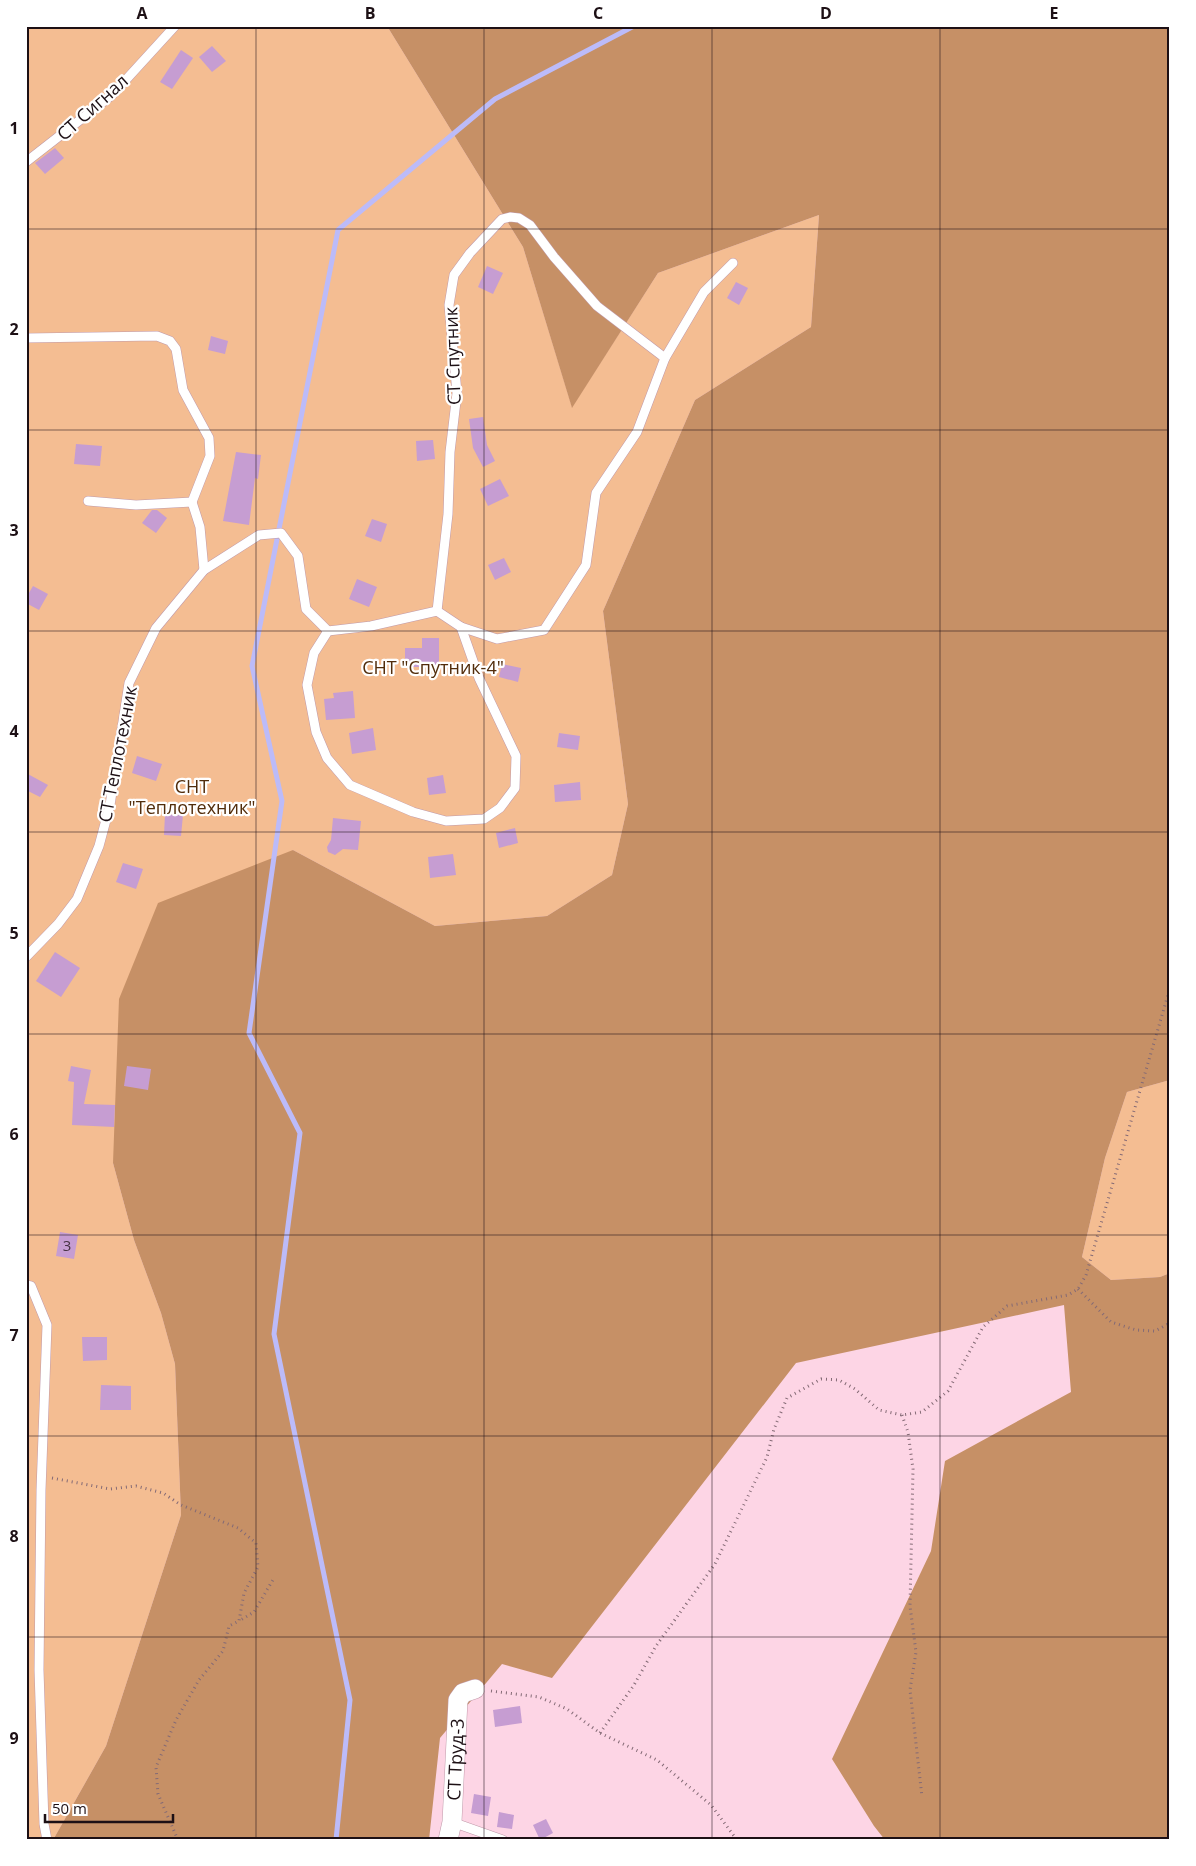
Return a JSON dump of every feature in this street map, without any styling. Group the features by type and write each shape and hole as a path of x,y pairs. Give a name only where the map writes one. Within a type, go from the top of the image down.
{"street":[{"name":"СТ Труд-3","path":"450,1831 458,1700 463,1693 475,1689"}],"lane":[{"name":"СТ Сигнал","path":"26,162 112,95 174,26"},
{"name":"СТ Спутник","path":"437,611 448,514 450,452 457,392 448,305 454,275 470,253 502,219 510,217 519,218 530,225 597,306 665,358"},
{"path":"461,627 479,678 516,756 515,788 500,808 484,819 446,821 413,812 350,785 327,758 316,732 306,685 314,654 328,631 371,626 437,611 461,627 497,639 544,630 586,565 596,492 637,432 665,358 704,292 732,263"},
{"path":"26,338 156,336 170,341 176,349 184,390 209,438 210,456 192,502 200,527 204,570"},
{"path":"88,501 136,505 192,502"},
{"name":"СТ Теплотехник","path":"26,957 58,924 77,899 99,846 110,804 129,684 156,628 204,570 258,535 281,533 298,556 306,609 328,631"},
{"path":"26,1285 31,1286 47,1325 41,1485 39,1670 44,1824 47,1840"},
{"path":"450,1831 503,1840"}],"path":[{"path":"600,1733 634,1685 656,1646 715,1564 767,1457 774,1429 787,1398 821,1379 839,1380 855,1389 879,1410 902,1415 922,1412 948,1391 983,1327 1007,1306 1068,1295 1078,1289 1086,1275 1170,988"},
{"path":"1078,1289 1111,1322 1136,1330 1155,1331 1170,1323"},
{"path":"902,1415 908,1432 913,1469 910,1606 916,1652 910,1690 922,1797"},
{"path":"41,1485 52,1478 110,1489 136,1486 163,1493 181,1506 238,1528 256,1543 258,1567 244,1593 239,1621"},
{"path":"178,1840 158,1794 156,1767 176,1720 199,1680 223,1651 229,1626 254,1612 274,1578"},
{"path":"475,1689 539,1697 567,1709 600,1733 657,1760 711,1805 737,1840"}],"green space":[{"path":"26,26 387,26 523,247 572,407 658,273 819,215 811,327 695,400 603,611 628,804 612,875 547,916 435,926 293,850 113,1163 134,1240 161,1313 175,1364 181,1515 106,1746 53,1840 26,1840"},
{"path":"1170,1080 1170,1273 1160,1277 1111,1280 1082,1257 1105,1158 1127,1092"}],"shaded area":[{"path":"387,26 1170,26 1170,1080 1127,1092 1105,1158 1082,1257 1111,1280 1160,1277 1170,1273 1170,1840 885,1840 874,1826 832,1759 931,1551 945,1461 1071,1392 1064,1305 796,1363 552,1678 502,1664 440,1738 429,1840 53,1840 106,1746 181,1515 175,1364 161,1313 134,1240 113,1163 119,999 158,903 293,850 435,926 547,916 612,875 628,804 603,611 695,400 811,327 819,215 658,273 572,408 523,247"}],"building":[{"path":"212,46 226,61 212,72 199,57"},
{"path":"181,50 193,58 172,89 160,82"},
{"path":"55,148 64,158 45,174 35,163"},
{"path":"487,266 503,273 493,294 478,287"},
{"path":"736,282 748,288 739,305 727,298"},
{"path":"211,336 228,341 225,354 208,350"},
{"path":"483,417 487,445 495,461 483,467 473,448 469,419"},
{"path":"433,440 435,459 417,461 416,441"},
{"path":"76,444 102,446 100,466 74,464"},
{"path":"236,452 261,455 258,479 255,478 249,525 223,521"},
{"path":"500,479 509,496 488,506 480,489"},
{"path":"152,510 157,510 167,518 156,533 142,523"},
{"path":"372,519 387,524 381,542 365,536"},
{"path":"504,558 511,572 495,580 488,565"},
{"path":"357,579 377,587 369,607 349,599"},
{"path":"33,586 48,594 39,610 26,603 26,598"},
{"path":"422,638 439,638 439,667 405,667 405,648 422,648"},
{"path":"502,664 521,668 518,682 499,677"},
{"path":"353,691 355,718 326,720 324,699 334,698 333,693"},
{"path":"373,728 376,750 352,754 349,733"},
{"path":"559,733 580,736 578,750 557,747"},
{"path":"137,756 162,764 156,781 132,773"},
{"path":"26,773 48,785 40,797 26,790"},
{"path":"443,775 446,793 429,795 427,778"},
{"path":"580,782 581,800 555,802 554,785"},
{"path":"165,814 183,815 181,836 164,835"},
{"path":"333,818 361,821 358,850 343,849 335,855 328,852 327,847 331,840"},
{"path":"515,828 518,843 499,848 496,833"},
{"path":"453,854 456,875 430,878 428,857"},
{"path":"123,863 143,869 136,889 116,882"},
{"path":"55,952 80,968 61,997 36,981"},
{"path":"71,1066 91,1070 84,1104 115,1105 114,1127 72,1125 74,1082 68,1081"},
{"path":"127,1066 151,1069 148,1090 124,1086"},
{"path":"60,1232 78,1235 74,1259 56,1256"},
{"path":"82,1337 107,1337 107,1360 83,1361"},
{"path":"101,1385 131,1386 131,1410 100,1410"},
{"path":"520,1706 522,1723 495,1727 493,1710"},
{"path":"474,1794 491,1797 488,1816 471,1813"},
{"path":"499,1812 514,1815 512,1829 497,1827"},
{"path":"546,1819 553,1833 540,1840 533,1825"}],"waterway":[{"path":"336,1840 350,1700 274,1334 300,1133 249,1033 282,801 252,666 338,230 495,99 634,26"}],"park label":[{"name":"СНТ \"Спутник-4\"","path":"433,667"},
{"name":"СНТ \"Теплотехник\"","path":"192,796"}]}
